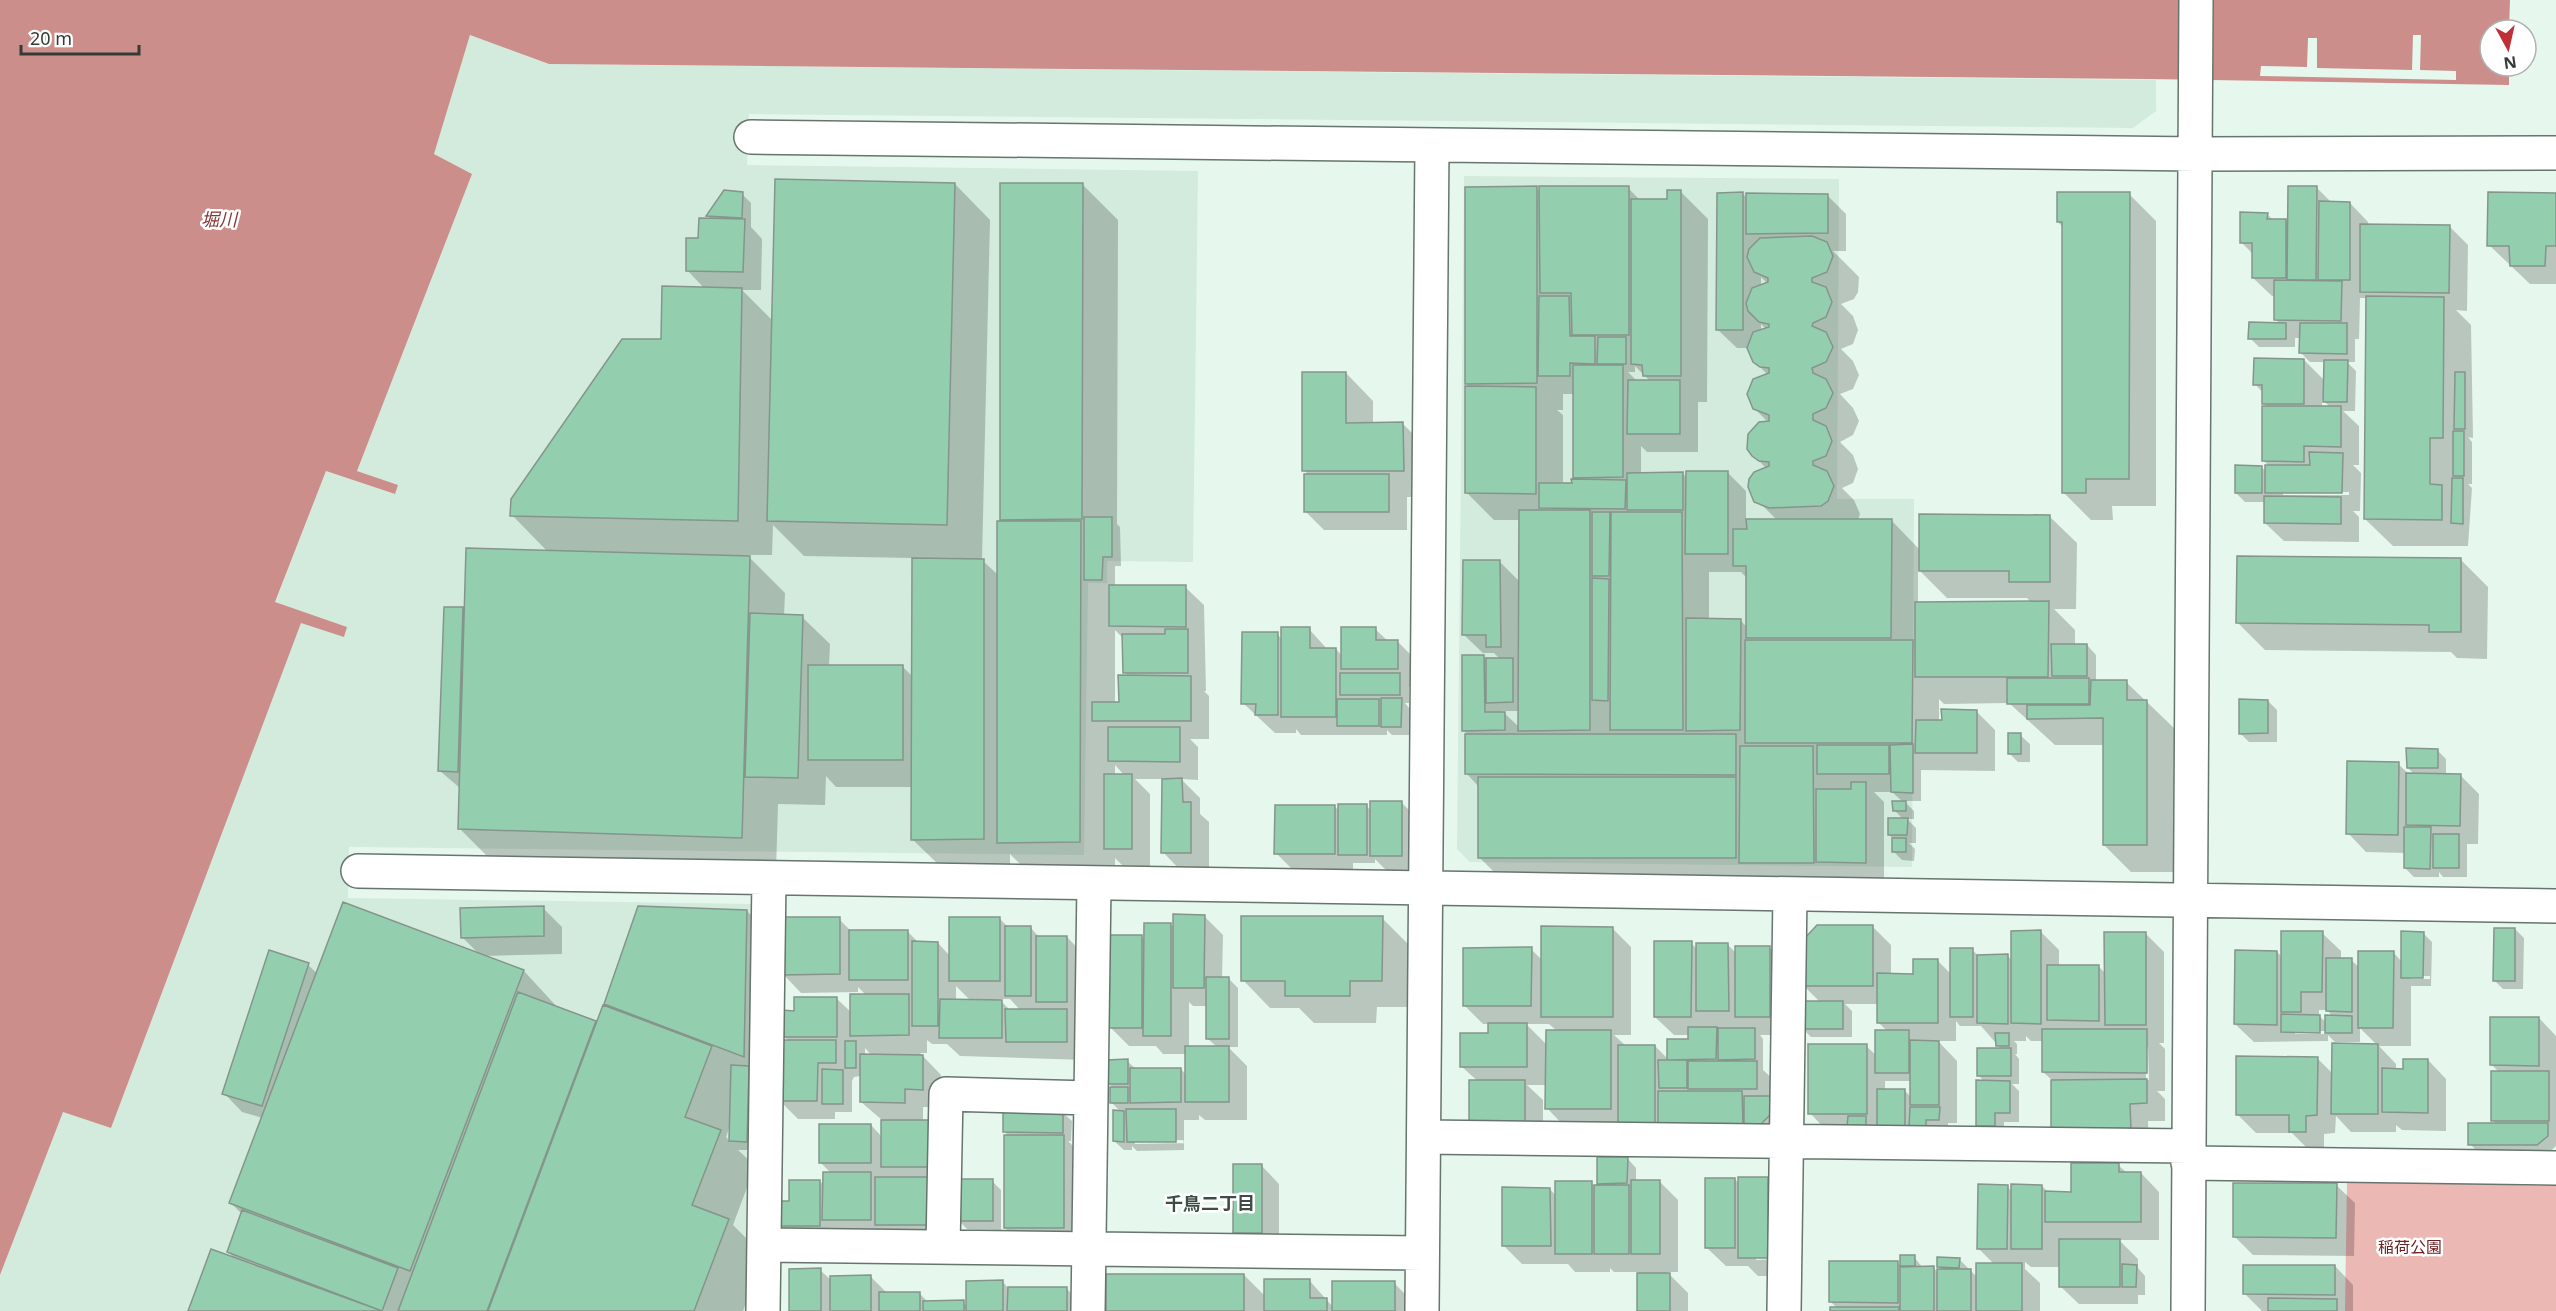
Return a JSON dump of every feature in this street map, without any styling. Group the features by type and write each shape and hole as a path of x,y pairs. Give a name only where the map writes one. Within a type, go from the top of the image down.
{"street":[{"path":"2188,1311 2188,901 2196,0"},
{"path":"752,137 2196,154 2556,153"},
{"path":"1422,1311 1432,146"},
{"path":"358,871 2556,906"},
{"path":"763,1311 769,878"},
{"path":"1088,1311 1094,883"},
{"path":"1784,1311 1790,894"},
{"path":"943,1247 946,1094 1090,1098"},
{"path":"1424,1137 1786,1141 2556,1168"},
{"path":"764,1245 1422,1253"}],"shaded area":[{"path":"470,35 549,64 2156,80 2156,111 2133,128 749,114 747,165 1198,171 1193,562 1107,561 1107,583 1088,583 1084,855 349,847 348,898 756,904 752,1311 0,1311 0,1275 63,1111 111,1128 301,622 344,636 347,627 275,603 326,471 395,494 397,485 357,471 472,174 434,154"},
{"path":"1464,176 1839,179 1837,499 1914,499 1912,867 1470,862 1457,849"}],"green space":[{"name":"稲荷公園","path":"2347,1181 2556,1186 2556,1311 2345,1311"}],"water":[{"name":"堀川","path":"0,0 2510,0 2509,18 2478,18 2478,78 2509,78 2509,85 2148,79 549,64 470,35 434,154 472,174 357,471 398,485 395,494 326,471 275,602 347,627 344,637 301,623 111,1128 63,1112 0,1275"}],"pier":[{"path":"2413,35 2421,35 2420,70 2456,71 2456,80 2260,76 2261,66 2307,67 2308,38 2317,38 2317,68 2412,70"}],"building":[{"path":"775,179 955,183 947,525 767,521"},
{"path":"1000,183 1083,183 1082,519 1000,520"},
{"path":"1537,186 1537,383 1465,384 1465,187"},
{"path":"1539,186 1629,186 1629,335 1572,335 1571,293 1540,293"},
{"path":"2288,186 2317,186 2316,280 2287,280"},
{"path":"724,190 743,192 742,218 706,216"},
{"path":"1667,190 1681,190 1681,376 1643,376 1642,365 1631,364 1631,199 1667,199"},
{"path":"1743,192 1743,330 1716,330 1717,193"},
{"path":"2057,192 2130,192 2129,479 2086,479 2086,493 2062,493 2062,222 2057,222"},
{"path":"2488,192 2556,193 2556,246 2546,246 2545,266 2510,266 2509,246 2487,246"},
{"path":"1746,193 1828,194 1828,233 1746,234"},
{"path":"2319,201 2350,202 2350,280 2318,280"},
{"path":"2240,212 2268,213 2267,219 2286,219 2286,278 2252,278 2252,243 2240,243"},
{"path":"699,218 745,219 743,272 686,271 686,238 698,238"},
{"path":"2360,224 2450,225 2449,293 2360,292"},
{"path":"1812,236 1827,242 1833,256 1827,272 1812,278 1812,282 1826,287 1832,302 1826,317 1813,323 1812,326 1826,332 1833,347 1826,362 1812,368 1813,373 1826,379 1833,393 1826,408 1813,414 1813,420 1826,426 1832,441 1826,456 1813,461 1813,465 1827,471 1834,486 1828,501 1821,506 1769,508 1754,502 1748,487 1749,479 1754,472 1769,466 1769,462 1759,461 1747,449 1748,434 1759,422 1769,421 1769,415 1753,409 1747,394 1753,379 1769,373 1769,368 1760,367 1753,362 1747,348 1753,332 1769,327 1769,324 1759,322 1748,311 1746,303 1752,288 1768,282 1768,278 1754,272 1747,257 1749,249 1760,238"},
{"path":"2274,280 2342,281 2341,321 2274,320"},
{"path":"662,286 742,288 738,521 510,516 511,499 622,339 661,339"},
{"path":"1539,296 1569,296 1570,336 1595,336 1595,364 1570,363 1570,376 1538,376"},
{"path":"2366,296 2444,297 2443,438 2430,438 2430,484 2442,485 2442,520 2364,519"},
{"path":"2249,322 2286,323 2286,339 2248,339"},
{"path":"2300,323 2347,323 2347,354 2299,353"},
{"path":"1598,337 1626,337 1626,364 1597,364"},
{"path":"2254,358 2304,359 2304,404 2262,404 2262,385 2253,385"},
{"path":"2324,360 2348,360 2347,402 2323,402"},
{"path":"1573,365 1623,365 1623,477 1573,478"},
{"path":"1302,372 1346,372 1346,423 1403,422 1404,471 1302,471"},
{"path":"2455,372 2465,372 2465,429 2454,429"},
{"path":"1628,380 1680,380 1680,434 1627,434"},
{"path":"1465,386 1536,387 1536,494 1465,493"},
{"path":"2262,406 2341,406 2341,447 2304,446 2304,462 2262,461"},
{"path":"2453,431 2464,431 2464,476 2453,476"},
{"path":"2309,452 2343,453 2342,493 2265,493 2265,465 2310,465"},
{"path":"2235,465 2262,466 2262,493 2235,493"},
{"path":"1686,471 1728,471 1728,554 1685,554"},
{"path":"1683,472 1683,510 1627,510 1627,473"},
{"path":"1304,474 1389,474 1389,512 1304,512"},
{"path":"2452,478 2463,478 2463,524 2451,523"},
{"path":"1571,479 1626,480 1625,509 1539,508 1539,483 1572,483"},
{"path":"2264,496 2341,497 2341,524 2264,523"},
{"path":"1519,510 1590,510 1590,730 1518,731"},
{"path":"1592,512 1610,512 1609,576 1592,576"},
{"path":"1611,512 1682,512 1683,730 1610,730"},
{"path":"1919,514 2050,515 2050,582 2009,582 2009,571 1919,571"},
{"path":"1084,517 1112,517 1112,557 1103,557 1102,580 1084,580"},
{"path":"1746,519 1892,519 1891,638 1746,638 1746,566 1733,566 1733,529 1747,529"},
{"path":"997,521 1081,521 1080,842 997,843"},
{"path":"466,548 750,556 742,838 458,829"},
{"path":"2237,556 2461,558 2461,632 2429,632 2429,625 2236,623"},
{"path":"912,558 984,559 984,839 911,840"},
{"path":"1463,560 1500,560 1501,647 1486,647 1486,635 1462,635"},
{"path":"1592,578 1609,579 1608,701 1592,700"},
{"path":"1109,585 1186,585 1186,627 1109,626"},
{"path":"2049,601 2048,677 1915,677 1915,602"},
{"path":"444,607 463,607 458,772 438,771"},
{"path":"750,613 803,615 798,778 745,777"},
{"path":"1686,618 1741,619 1740,730 1686,731"},
{"path":"1281,627 1310,627 1310,648 1336,648 1336,717 1281,717"},
{"path":"1341,627 1376,627 1376,640 1398,640 1398,669 1341,669"},
{"path":"1165,629 1188,629 1188,673 1123,673 1122,634 1165,634"},
{"path":"1242,632 1278,632 1278,715 1255,715 1256,704 1241,704"},
{"path":"1745,640 1913,640 1912,743 1745,743"},
{"path":"2051,644 2087,644 2087,676 2052,676"},
{"path":"1462,655 1484,655 1485,712 1505,712 1505,730 1462,731"},
{"path":"1486,658 1513,658 1513,702 1486,703"},
{"path":"808,665 903,665 903,760 808,760"},
{"path":"1340,673 1400,673 1400,695 1340,695"},
{"path":"1118,675 1191,676 1191,721 1092,721 1092,702 1119,702"},
{"path":"2007,678 2089,678 2089,704 2007,704"},
{"path":"2091,680 2127,680 2127,700 2147,700 2147,845 2103,845 2103,718 2027,719 2027,705 2090,705"},
{"path":"1381,698 1402,698 1401,727 1381,727"},
{"path":"1337,699 1379,699 1379,726 1337,726"},
{"path":"2239,699 2268,700 2268,733 2239,734"},
{"path":"1941,709 1977,710 1977,753 1915,753 1916,720 1942,720"},
{"path":"1108,727 1180,727 1180,762 1108,761"},
{"path":"2008,733 2021,733 2021,754 2008,754"},
{"path":"1465,734 1736,734 1736,775 1465,774"},
{"path":"1913,744 1913,793 1891,792 1890,745"},
{"path":"1817,745 1889,745 1889,774 1817,774"},
{"path":"1740,746 1813,746 1814,863 1739,863"},
{"path":"2406,748 2438,749 2438,768 2407,768"},
{"path":"2347,761 2399,762 2398,835 2346,834"},
{"path":"2406,773 2461,774 2460,826 2406,825"},
{"path":"1104,774 1132,774 1132,849 1104,849"},
{"path":"1478,777 1736,777 1736,858 1478,858"},
{"path":"1182,778 1183,802 1191,802 1191,853 1161,853 1162,779"},
{"path":"1851,782 1866,782 1866,863 1816,862 1816,789 1851,789"},
{"path":"1370,801 1402,801 1402,856 1370,856"},
{"path":"1892,801 1906,801 1906,811 1893,811"},
{"path":"1338,804 1367,804 1367,855 1338,855"},
{"path":"1275,805 1335,805 1335,854 1274,854"},
{"path":"1888,818 1908,818 1907,835 1888,835"},
{"path":"2404,827 2431,827 2430,869 2404,868"},
{"path":"2433,834 2459,834 2459,868 2433,868"},
{"path":"1892,838 1906,838 1906,852 1892,852"},
{"path":"343,902 524,970 410,1271 229,1203"},
{"path":"544,906 544,936 461,938 460,908"},
{"path":"638,906 747,910 744,1057 604,1004"},
{"path":"1173,914 1205,915 1204,988 1173,988"},
{"path":"1241,916 1383,916 1382,981 1350,981 1350,996 1285,996 1285,981 1241,981"},
{"path":"781,917 840,917 840,974 781,975"},
{"path":"949,917 1000,917 1000,981 949,981"},
{"path":"1144,923 1171,923 1171,1036 1143,1036"},
{"path":"1817,925 1873,925 1873,986 1803,986 1803,940"},
{"path":"1005,926 1031,926 1031,996 1005,996"},
{"path":"1541,926 1613,927 1613,1017 1541,1017"},
{"path":"2494,928 2515,928 2515,981 2493,981"},
{"path":"849,930 908,930 908,980 849,980"},
{"path":"2041,930 2041,1024 2011,1023 2011,931"},
{"path":"2281,931 2323,931 2322,992 2301,992 2301,1012 2281,1012"},
{"path":"2401,931 2424,932 2423,978 2401,978"},
{"path":"2104,932 2146,932 2146,1025 2105,1025"},
{"path":"1109,935 1142,935 1142,1028 1109,1028"},
{"path":"1036,936 1067,936 1067,1002 1036,1002"},
{"path":"912,941 938,942 938,1026 912,1026"},
{"path":"1654,941 1692,941 1691,1017 1654,1017"},
{"path":"1696,943 1728,943 1729,1011 1696,1011"},
{"path":"1735,946 1770,946 1770,1017 1735,1017"},
{"path":"1532,947 1531,1006 1463,1006 1463,948"},
{"path":"1950,948 1973,948 1973,1017 1950,1017"},
{"path":"269,950 309,963 262,1106 222,1094"},
{"path":"2235,950 2277,951 2277,1025 2234,1024"},
{"path":"2358,951 2394,951 2393,1028 2358,1028"},
{"path":"2008,954 2008,1024 1977,1023 1977,955"},
{"path":"2326,958 2352,958 2352,1012 2326,1011"},
{"path":"1913,959 1938,959 1938,1023 1877,1023 1877,973 1913,974"},
{"path":"2047,965 2099,965 2099,1021 2047,1020"},
{"path":"1206,977 1229,977 1229,1039 1206,1039"},
{"path":"518,992 596,1021 487,1311 398,1311"},
{"path":"850,994 909,994 909,1035 850,1036"},
{"path":"794,997 837,997 837,1037 782,1037 782,1010 794,1011"},
{"path":"940,999 1002,1000 1002,1038 939,1038"},
{"path":"1801,1001 1843,1001 1843,1029 1801,1029"},
{"path":"603,1005 712,1046 685,1117 721,1130 692,1205 729,1219 694,1311 488,1311"},
{"path":"1005,1009 1067,1009 1067,1042 1006,1042"},
{"path":"2281,1014 2320,1015 2320,1033 2281,1032"},
{"path":"2325,1015 2352,1016 2352,1033 2325,1033"},
{"path":"2490,1017 2539,1017 2539,1066 2490,1065"},
{"path":"1488,1023 1527,1023 1527,1067 1460,1067 1460,1033 1488,1033"},
{"path":"1688,1027 1717,1027 1716,1059 1667,1060 1667,1039 1688,1039"},
{"path":"1718,1028 1755,1028 1755,1059 1718,1060"},
{"path":"2042,1029 2147,1029 2147,1073 2042,1072"},
{"path":"1546,1030 1611,1030 1611,1109 1545,1109"},
{"path":"1875,1030 1909,1030 1909,1073 1875,1073"},
{"path":"1995,1033 2009,1033 2009,1046 1996,1046"},
{"path":"778,1040 836,1040 836,1063 818,1063 817,1101 778,1101"},
{"path":"1910,1040 1939,1041 1939,1105 1910,1105"},
{"path":"845,1041 856,1041 856,1068 845,1068"},
{"path":"2332,1043 2378,1044 2378,1114 2331,1114"},
{"path":"1808,1044 1867,1044 1867,1114 1808,1114"},
{"path":"1618,1045 1655,1045 1655,1125 1618,1125"},
{"path":"1185,1046 1229,1046 1229,1102 1185,1102"},
{"path":"1977,1048 2011,1048 2011,1076 1977,1076"},
{"path":"860,1054 923,1055 923,1090 905,1089 905,1103 860,1102"},
{"path":"2236,1056 2318,1057 2317,1115 2306,1116 2306,1132 2289,1132 2289,1115 2236,1115"},
{"path":"1128,1059 1128,1084 1106,1084 1106,1060"},
{"path":"2403,1059 2428,1059 2428,1113 2382,1112 2382,1068 2403,1069"},
{"path":"1658,1060 1687,1060 1687,1088 1659,1088"},
{"path":"1688,1061 1757,1061 1757,1089 1688,1089"},
{"path":"731,1065 749,1066 747,1142 729,1141"},
{"path":"1130,1068 1181,1068 1181,1102 1130,1103"},
{"path":"822,1069 843,1070 843,1104 822,1104"},
{"path":"2491,1071 2549,1071 2549,1121 2491,1121"},
{"path":"2147,1079 2147,1103 2130,1104 2131,1130 2051,1130 2051,1080"},
{"path":"1469,1080 1525,1080 1525,1123 1469,1122"},
{"path":"1976,1080 2010,1081 2010,1113 1995,1113 1995,1126 1976,1126"},
{"path":"1110,1087 1128,1087 1128,1103 1110,1103"},
{"path":"1877,1089 1905,1089 1905,1126 1877,1126"},
{"path":"1658,1091 1742,1091 1743,1126 1658,1126"},
{"path":"1744,1096 1772,1096 1771,1114 1758,1127 1744,1127"},
{"path":"1910,1107 1940,1107 1939,1120 1926,1120 1926,1127 1909,1127"},
{"path":"1126,1109 1176,1109 1176,1142 1127,1142"},
{"path":"1113,1110 1124,1111 1124,1142 1113,1141"},
{"path":"1003,1111 1063,1111 1063,1133 1003,1132"},
{"path":"1848,1116 1866,1116 1866,1127 1847,1127"},
{"path":"881,1120 932,1120 933,1167 881,1167"},
{"path":"2468,1123 2548,1123 2548,1136 2537,1145 2468,1145"},
{"path":"819,1124 871,1124 871,1163 819,1163"},
{"path":"1004,1135 1064,1135 1064,1228 1004,1228"},
{"path":"1597,1157 1628,1157 1627,1183 1597,1184"},
{"path":"2071,1163 2119,1163 2119,1172 2141,1172 2141,1222 2045,1222 2045,1191 2071,1192"},
{"path":"1233,1164 1262,1164 1262,1233 1233,1233"},
{"path":"823,1172 871,1172 871,1220 822,1220"},
{"path":"875,1177 933,1177 933,1225 875,1225"},
{"path":"1738,1177 1768,1177 1768,1258 1738,1258"},
{"path":"1705,1178 1735,1178 1735,1248 1705,1248"},
{"path":"957,1179 993,1179 993,1221 956,1221"},
{"path":"789,1180 820,1180 820,1226 776,1226 776,1201 789,1201"},
{"path":"1631,1180 1660,1180 1660,1254 1631,1254"},
{"path":"1555,1181 1592,1181 1592,1254 1555,1254"},
{"path":"2233,1183 2337,1183 2336,1238 2233,1237"},
{"path":"1978,1184 2008,1185 2007,1249 1977,1249"},
{"path":"2011,1184 2042,1185 2042,1249 2011,1249"},
{"path":"1594,1185 1629,1185 1629,1254 1594,1254"},
{"path":"1502,1187 1550,1188 1551,1246 1502,1246"},
{"path":"242,1210 398,1268 382,1311 227,1252"},
{"path":"2059,1239 2120,1239 2120,1287 2059,1287"},
{"path":"211,1249 382,1311 188,1311"},
{"path":"1900,1255 1915,1255 1915,1266 1900,1266"},
{"path":"1937,1257 1960,1258 1959,1268 1937,1267"},
{"path":"1829,1261 1898,1261 1898,1303 1829,1302"},
{"path":"1976,1263 2022,1263 2022,1311 1976,1311"},
{"path":"2122,1264 2137,1265 2136,1287 2122,1287"},
{"path":"2243,1265 2335,1265 2335,1295 2243,1294"},
{"path":"1934,1266 1934,1311 1900,1311 1900,1267"},
{"path":"821,1268 821,1311 789,1311 789,1269"},
{"path":"1937,1269 1971,1269 1971,1311 1937,1311"},
{"path":"1637,1273 1670,1273 1670,1311 1637,1311"},
{"path":"1106,1274 1244,1274 1244,1311 1106,1311"},
{"path":"871,1275 871,1311 830,1311 830,1276"},
{"path":"1264,1279 1310,1279 1310,1298 1327,1298 1327,1311 1264,1311"},
{"path":"1003,1280 1003,1311 966,1311 966,1281"},
{"path":"1332,1281 1395,1281 1395,1311 1332,1311"},
{"path":"1008,1287 1067,1287 1067,1311 1007,1311"},
{"path":"879,1292 920,1292 920,1311 879,1311"},
{"path":"2268,1298 2337,1299 2337,1311 2268,1311"},
{"path":"964,1300 964,1311 923,1311 923,1301"},
{"path":"1830,1307 1899,1307 1899,1311 1830,1311"}],"district":[{"name":"千鳥二丁目","path":"1210,1204"}]}
